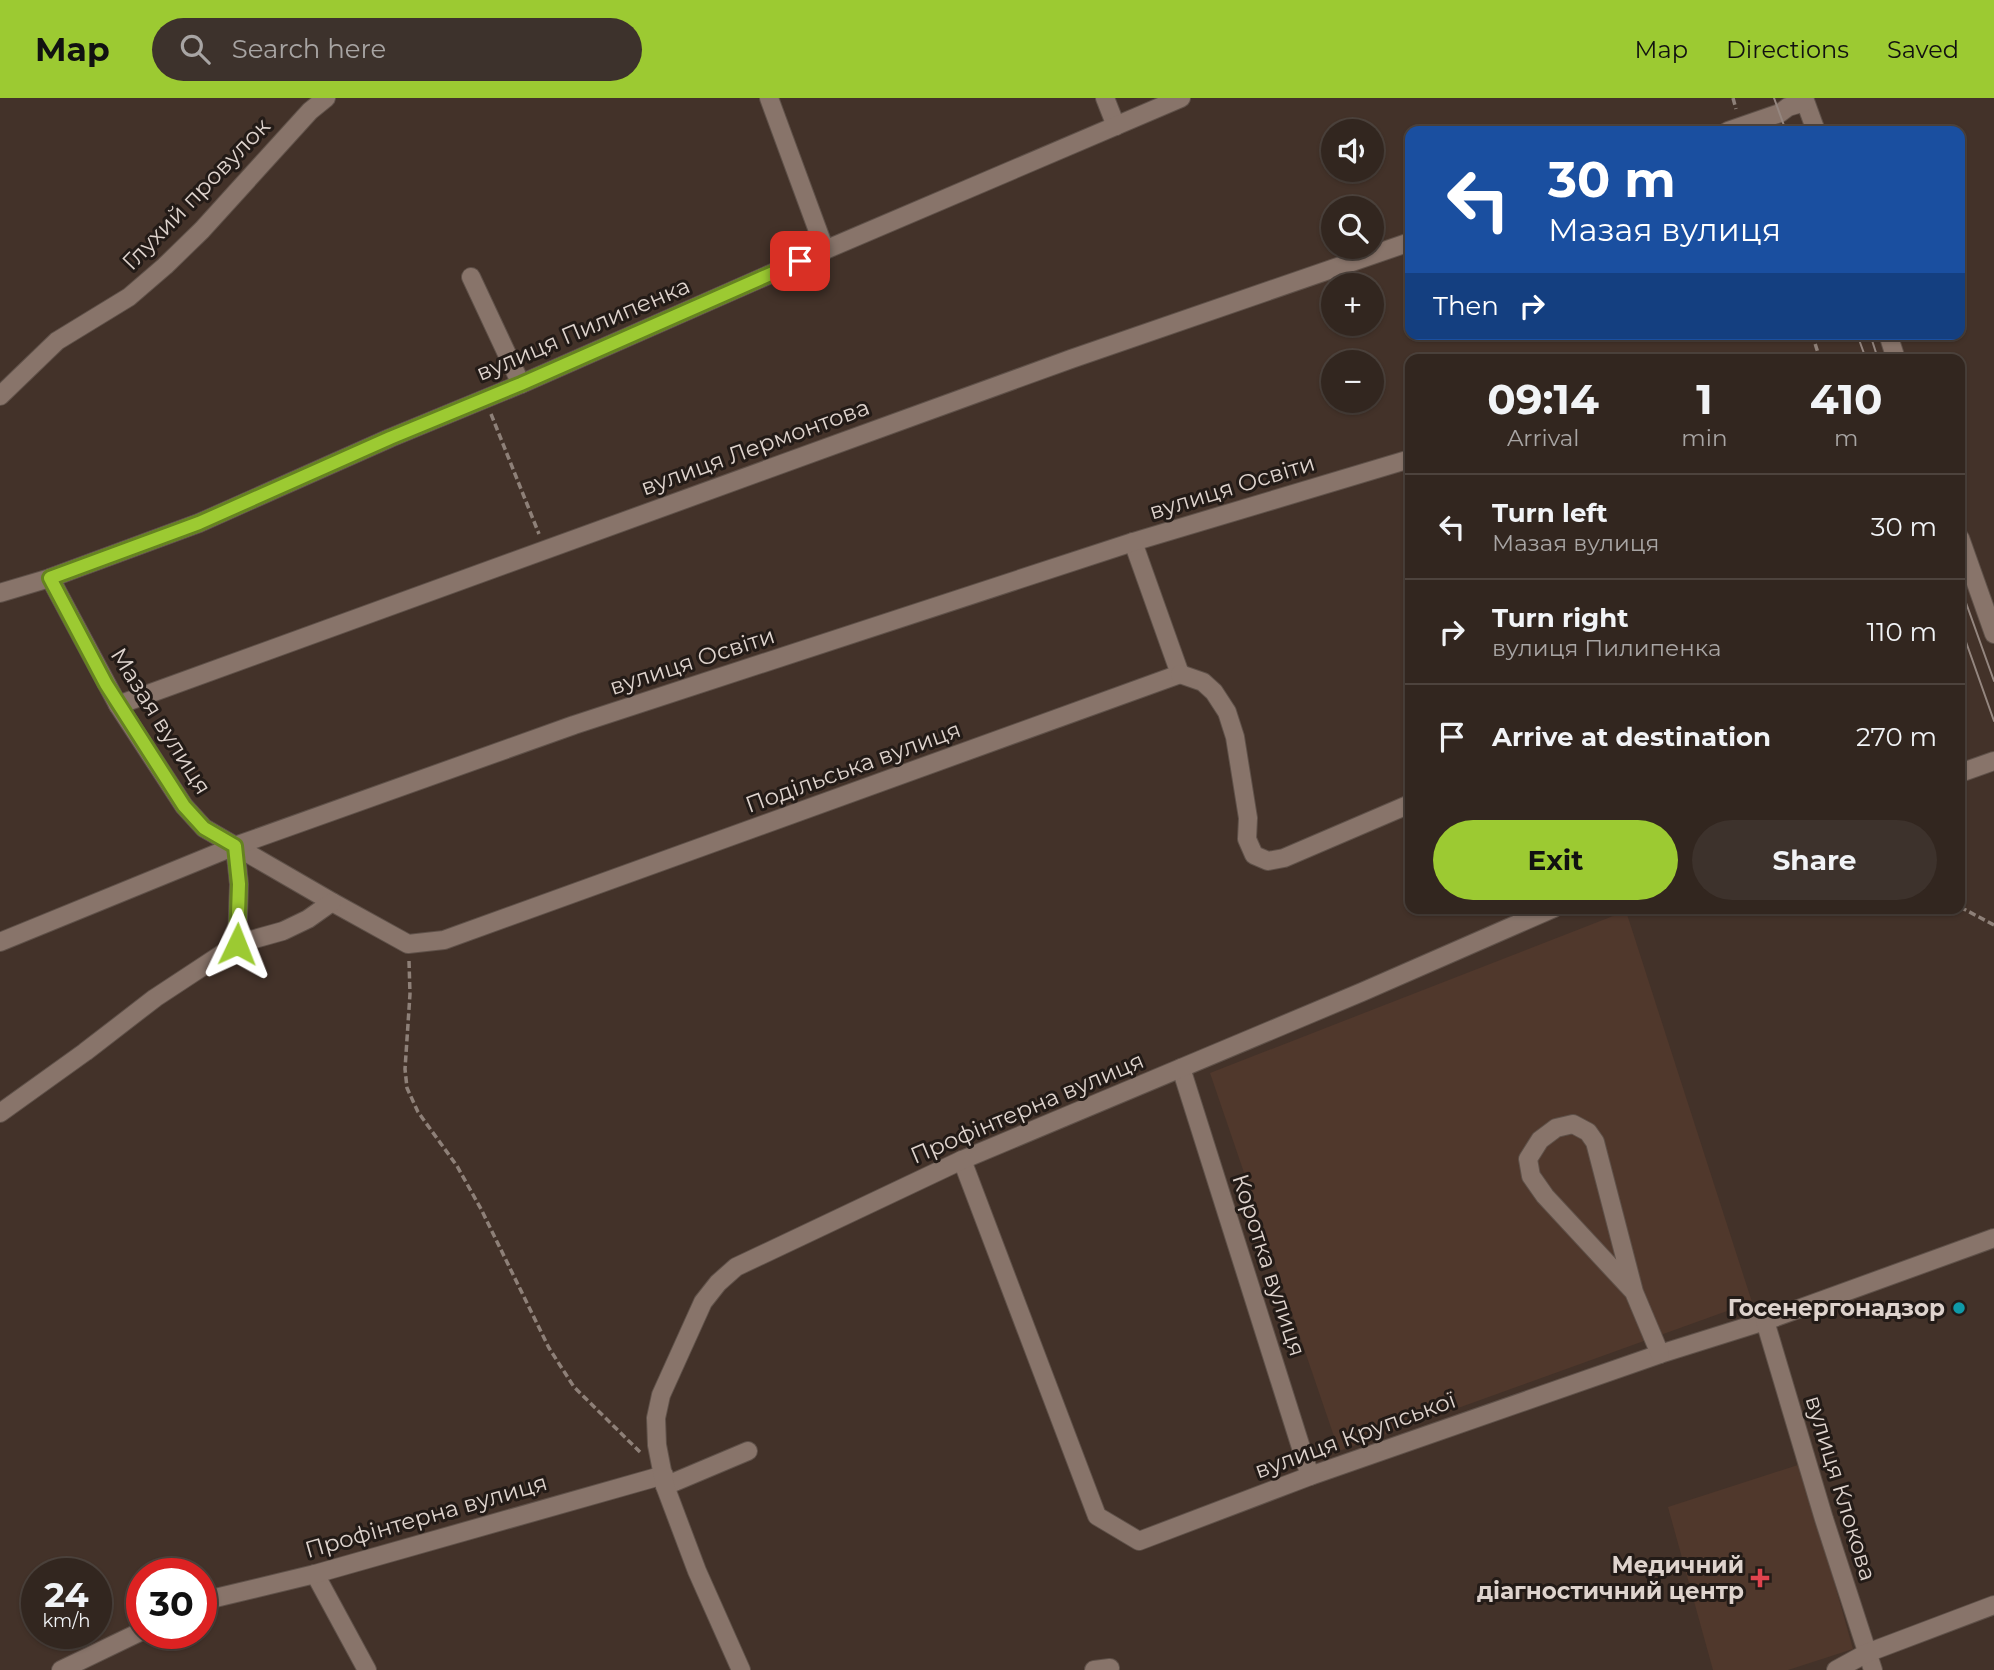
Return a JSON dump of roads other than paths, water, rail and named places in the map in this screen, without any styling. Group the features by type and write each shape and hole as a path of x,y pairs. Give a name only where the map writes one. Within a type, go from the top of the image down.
{"street":[{"name":"Глухий провулок","path":"0,396 57,341 129,297 165,266 202,230 310,111 326,98"},
{"path":"769,98 825,250"},
{"path":"1105,98 1116,126"},
{"name":"вулиця Пилипенка","path":"0,593 50,578 199,523 390,438 521,384 1181,98"},
{"path":"1742,126 1780,113 1805,100 1814,126"},
{"name":"вулиця Лермонтова","path":"118,705 1071,359 1405,244"},
{"path":"471,277 521,384"},
{"name":"вулиця Освіти","path":"0,942 235,846 574,725 1133,542 1405,460"},
{"path":"1133,542 1180,674 1203,682 1214,692 1227,712 1235,737 1248,818 1247,839 1254,855 1268,860 1284,859 1405,806"},
{"path":"1965,552 1994,634"},
{"name":"Мазая вулиця","path":"50,578 118,705 184,806 204,828 408,944"},
{"name":"Подільська вулиця","path":"408,944 444,940 1180,674"},
{"path":"1965,771 1994,761"},
{"path":"235,846 239,884 237,944"},
{"path":"0,1114 155,998 237,944 283,931 308,919 332,902"},
{"name":"Профінтерна вулиця","path":"217,1598 665,1480 657,1445 656,1418 661,1395 703,1302 718,1283 736,1267 962,1160 1540,914"},
{"name":"Коротка вулиця","path":"1181,1068 1310,1476"},
{"path":"1634,1292 1545,1196 1531,1176 1528,1159 1540,1140 1556,1128 1573,1124 1588,1132 1595,1142 1634,1292 1660,1354"},
{"name":"вулиця Крупської","path":"962,1160 1097,1516 1139,1541 1310,1476 1660,1354 1765,1321 1994,1238"},
{"name":"вулиця Клокова","path":"1765,1321 1870,1662"},
{"path":"741,1670 697,1571 665,1480 748,1451"},
{"path":"315,1574 367,1670"},
{"path":"1836,1670 1870,1662 1994,1605"},
{"path":"61,1670 126,1639"}],"tram line":[{"path":"1774,98 1784,126"},
{"path":"1859,340 1864,354"},
{"path":"1872,340 1876,354"},
{"path":"1965,600 1994,681"},
{"path":"1965,639 1994,721"}],"place":[{"name":"Госенергонадзор","path":"1959,1308"},
{"name":"Медичний діагностичний центр","path":"1760,1578"}]}
